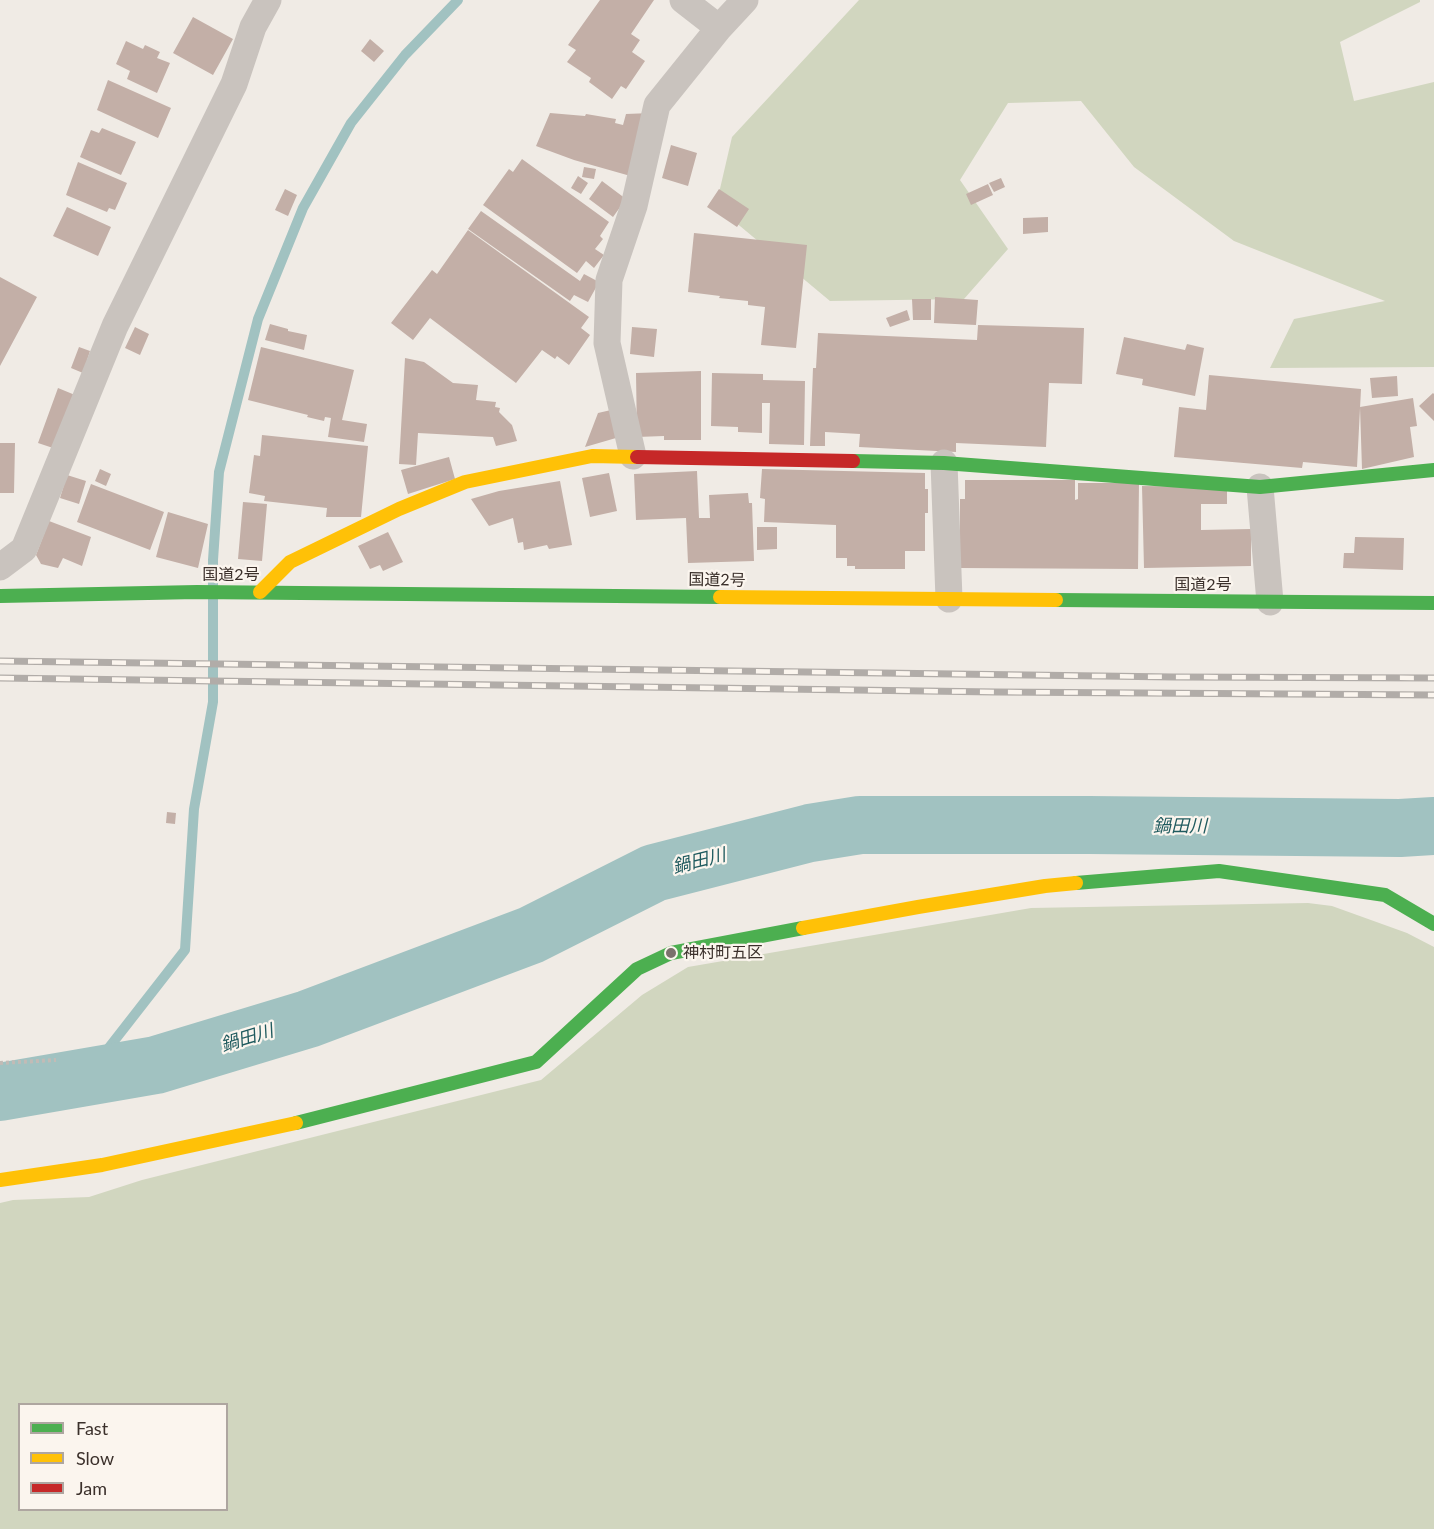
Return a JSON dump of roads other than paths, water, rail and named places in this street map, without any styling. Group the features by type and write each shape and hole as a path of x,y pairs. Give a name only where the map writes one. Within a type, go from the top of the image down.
{"main road":[{"path":"260,592 290,562 399,509 465,482 592,456 944,463 1260,487 1434,470"},
{"name":"国道2号","path":"0,596 197,591 1434,603"},
{"path":"0,1180 102,1165 290,1125 536,1062 637,969 671,953 918,907 1045,886 1219,871 1385,895 1434,924"}],"street":[{"path":"0,567 24,549 115,326 234,84 253,27 268,0"},
{"path":"683,0 719,28"},
{"path":"633,456 608,343 609,280 634,206 657,105 719,28 745,0"},
{"path":"944,463 949,599"},
{"path":"1260,487 1270,602"},
{"path":"0,588 0,596"}],"waterway":[{"path":"86,1077 185,950 194,809 213,702 213,560 219,472 258,319 303,208 351,123 405,55 458,0"},
{"name":"鍋田川","path":"0,1092 156,1065 308,1019 531,935 654,873 810,833 860,825 1400,828 1434,826"}],"railway":[{"path":"0,661 1174,677 1434,678"},
{"path":"0,678 996,692 1434,695"}],"place":[{"name":"神村町五区","path":"671,953"}]}
